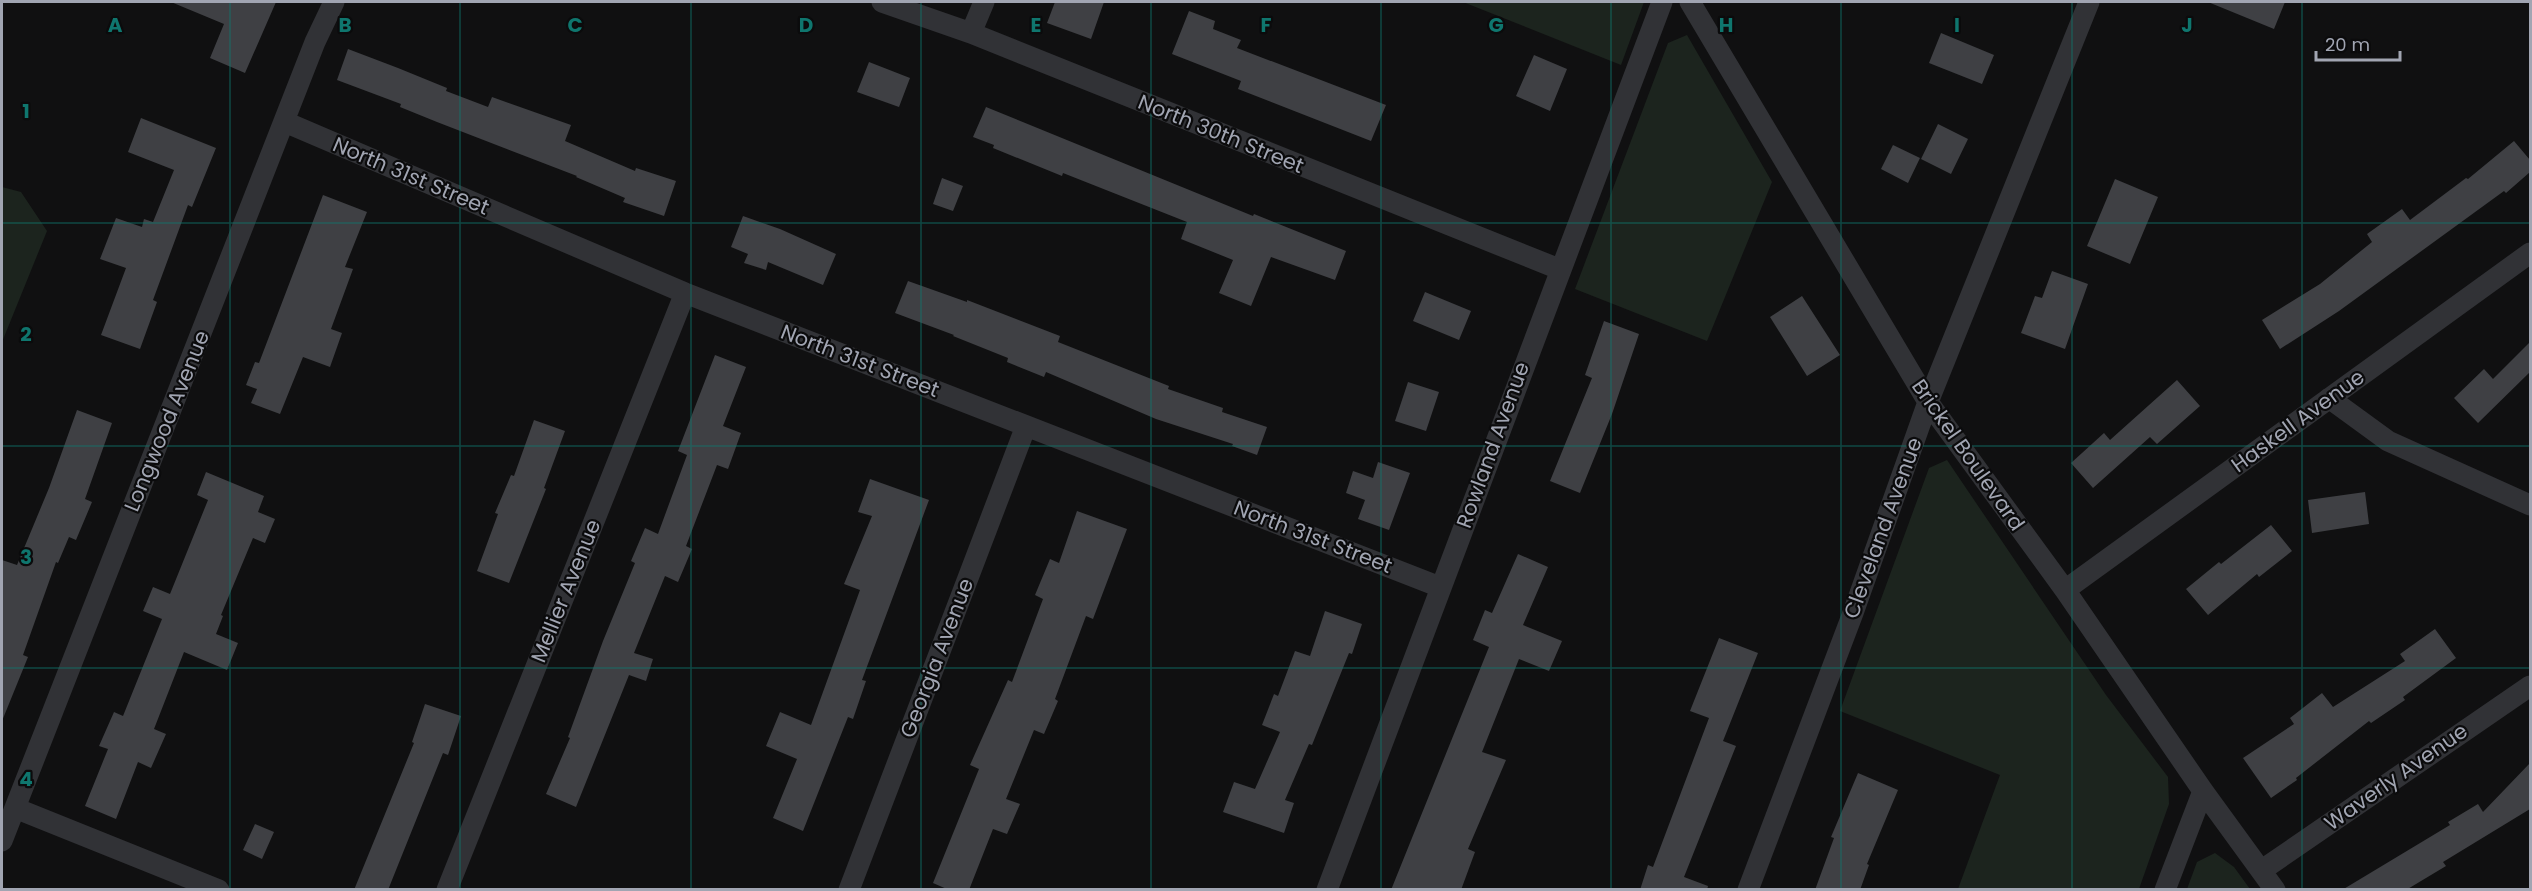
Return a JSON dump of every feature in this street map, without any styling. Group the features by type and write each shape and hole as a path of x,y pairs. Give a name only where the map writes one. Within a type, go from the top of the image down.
{"street":[{"name":"Longwood Avenue","path":"2,841 315,42 334,2"},
{"name":"North 30th Street","path":"882,2 971,33 1559,269"},
{"path":"971,33 984,2"},
{"name":"Rowland Avenue","path":"1327,890 1559,269 1662,2"},
{"name":"Brickel Boulevard","path":"1690,2 1928,402 2065,590 2275,890"},
{"name":"Cleveland Avenue","path":"1749,890 1853,613 1928,402 2090,2"},
{"name":"North 31st Street","path":"285,122 685,293 1440,587"},
{"name":"Haskell Avenue","path":"2065,590 2530,253"},
{"name":"Mellier Avenue","path":"447,890 685,293"},
{"path":"2329,398 2388,441 2530,506"},
{"name":"Georgia Avenue","path":"849,890 1026,426"},
{"name":"Waverly Avenue","path":"2262,870 2530,686"},
{"path":"2165,890 2204,791"},
{"path":"15,807 219,890"}],"shaded area":[{"path":"1463,2 1644,2 1621,65"},
{"path":"1687,35 1772,182 1707,341 1575,289 1668,43"},
{"path":"2,187 21,192 47,231 2,342"},
{"path":"1947,460 2106,695 2168,777 2169,804 2139,889 1958,889 2000,775 1840,711 1929,468"},
{"path":"2215,853 2234,867 2250,889 2187,889 2197,862"}],"building":[{"path":"171,2 276,2 245,73 210,58 224,24"},
{"path":"1055,2 1104,2 1091,39 1047,23"},
{"path":"2208,2 2285,2 2274,29"},
{"path":"1189,11 1215,21 1213,29 1241,40 1237,48 1386,105 1371,141 1238,89 1241,81 1172,54"},
{"path":"1941,33 1994,55 1982,84 1929,63"},
{"path":"348,49 447,88 446,91 488,107 492,97 571,125 565,141 635,171 636,168 676,181 664,216 623,202 625,198 577,176 437,122 400,107 401,104 337,80"},
{"path":"1534,55 1567,69 1550,111 1516,96"},
{"path":"869,62 910,78 899,107 857,92"},
{"path":"986,107 1253,216 1254,214 1346,251 1335,280 1271,257 1251,306 1219,293 1233,260 1181,239 1187,222 1063,173 1062,176 993,148 994,145 973,137"},
{"path":"141,118 216,148 192,207 188,205 153,300 157,302 140,349 101,335 126,268 100,259 116,218 142,227 144,219 153,222 174,170 128,152"},
{"path":"1938,124 1968,139 1951,174 1921,159"},
{"path":"2514,141 2530,160 2530,172 2506,193 2504,191 2339,311 2280,349 2262,320 2320,284 2372,242 2367,234 2402,209 2410,220 2466,178 2468,179"},
{"path":"1893,145 1920,158 1908,183 1881,169"},
{"path":"942,178 963,186 953,211 933,204"},
{"path":"2115,179 2158,197 2130,264 2087,246"},
{"path":"323,195 367,212 345,267 353,269 331,329 342,333 330,367 303,357 280,414 251,403 257,389 246,385 255,362 259,363"},
{"path":"743,216 780,229 836,254 823,285 768,262 766,270 744,263 748,254 731,247"},
{"path":"2052,271 2088,284 2065,349 2021,333 2035,296 2042,298"},
{"path":"908,281 967,302 967,300 1060,336 1058,342 1169,386 1168,389 1223,408 1222,412 1267,427 1257,455 1232,446 1233,444 1156,419 1046,372 1044,377 1007,362 1008,358 895,313"},
{"path":"1425,292 1471,311 1459,340 1413,321"},
{"path":"1802,296 1840,355 1807,376 1770,317"},
{"path":"1604,321 1639,334 1612,414 1580,493 1550,481 1592,378 1585,375"},
{"path":"2530,342 2530,372 2478,423 2454,398 2484,369 2493,379"},
{"path":"715,355 746,367 723,426 741,433 728,469 717,465 686,546 692,549 678,582 665,576 634,653 653,659 646,681 629,675 576,807 546,794 570,738 568,737 603,641 635,563 631,561 645,528 658,534 687,455 678,451"},
{"path":"2177,380 2200,406 2157,444 2150,437 2093,488 2071,463 2104,433 2110,440"},
{"path":"1408,382 1439,392 1426,431 1395,421"},
{"path":"77,410 112,423 85,499 92,502 76,540 69,537 58,563 56,562 23,655 28,657 2,721 2,560 17,565 49,488"},
{"path":"534,420 565,431 544,488 546,489 509,583 477,571 498,514 495,513 511,475 514,476"},
{"path":"1378,462 1410,473 1389,530 1358,519 1365,500 1346,493 1353,471 1373,478"},
{"path":"206,472 264,496 258,512 275,519 265,543 253,538 221,615 223,616 216,634 238,643 227,670 184,652 154,729 166,734 151,768 138,762 116,819 85,806 108,749 99,746 114,712 123,716 162,619 143,611 153,587 170,594 208,500 197,495"},
{"path":"870,479 929,500 862,680 866,681 853,719 848,717 803,831 773,818 797,759 766,746 780,712 811,725 860,590 844,584 872,516 858,512"},
{"path":"2365,492 2369,524 2312,533 2308,500"},
{"path":"1077,511 1127,529 1093,619 1086,616 1055,699 1058,701 1044,734 1034,730 1006,799 1020,804 1007,834 993,829 969,890 949,890 933,883 979,769 970,765 1008,680 1012,682 1043,599 1035,595 1050,559 1059,563"},
{"path":"2271,525 2292,551 2259,577 2257,574 2208,615 2186,589"},
{"path":"1518,554 1548,567 1523,625 1562,641 1549,671 1519,659 1482,752 1506,760 1468,849 1475,852 1461,890 1391,890 1489,647 1473,640 1485,610 1492,613"},
{"path":"1325,611 1362,624 1352,654 1349,653 1312,745 1309,744 1285,800 1294,803 1284,833 1223,812 1234,782 1255,789 1280,732 1262,725 1274,694 1278,696 1295,651 1310,656"},
{"path":"2435,629 2456,658 2403,697 2405,700 2371,723 2369,721 2296,778 2297,780 2271,798 2243,758 2294,724 2290,718 2322,693 2333,707 2405,661 2400,654"},
{"path":"1719,638 1758,653 1723,741 1736,746 1684,877 1708,886 1707,890 1640,890 1648,865 1653,867 1709,718 1690,711"},
{"path":"425,704 461,716 448,755 443,753 388,890 354,890 414,743 412,742"},
{"path":"2530,763 2530,809 2443,862 2446,866 2406,890 2342,890 2450,825 2448,822 2478,804 2483,812"},
{"path":"1858,773 1898,790 1867,864 1869,865 1860,890 1815,890 1834,838 1831,837"},
{"path":"255,824 274,832 262,859 243,850"}]}
